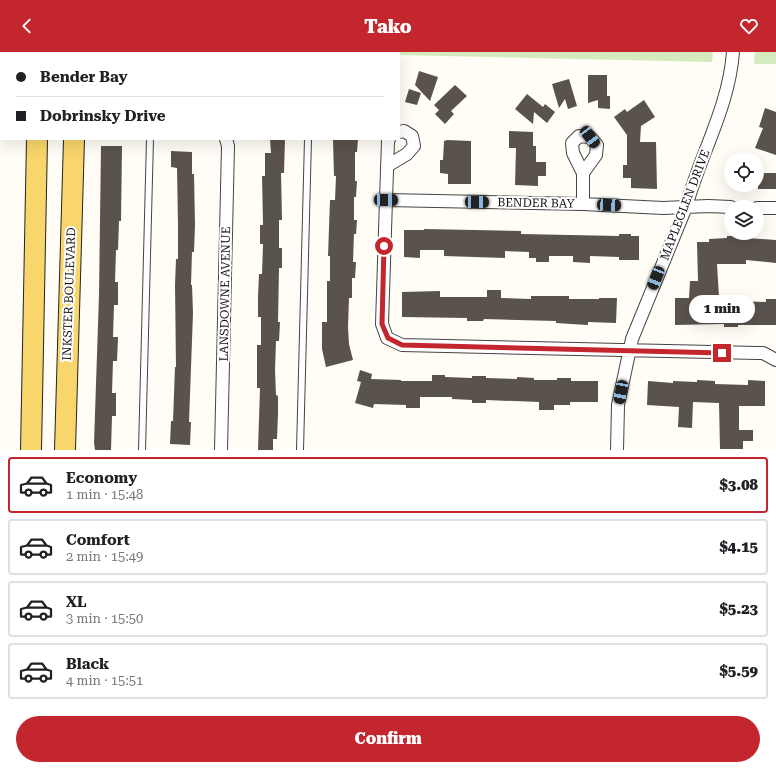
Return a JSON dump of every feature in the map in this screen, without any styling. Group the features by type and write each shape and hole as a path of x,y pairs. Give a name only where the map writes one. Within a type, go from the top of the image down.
{"main road":[{"path":"31,450 36,140"},
{"name":"INKSTER BOULEVARD","path":"65,450 74,140"}],"street":[{"name":"MAPLEGLEN DRIVE","path":"617,450 618,405 633,335 686,207 690,192 717,123 732,70 733,52"},
{"path":"387,166 408,154 414,146 412,136 404,130 400,132"},
{"name":"LANSDOWNE AVENUE","path":"221,450 228,146 226,140"},
{"path":"389,140 382,324 388,338 402,345 763,353 776,360"},
{"path":"583,173 583,204"},
{"name":"BENDER BAY","path":"386,200 583,204 663,208 724,207"},
{"path":"764,208 776,208"}],"lane":[{"path":"142,450 150,140"},
{"path":"300,450 308,140"}],"green space":[{"path":"400,52 713,52 712,62 400,55"},
{"path":"755,52 776,52 776,64 754,64"}],"building":[{"path":"419,71 438,77 430,101 415,85"},
{"path":"588,75 607,75 607,96 610,96 610,109 598,108 598,100 588,103"},
{"path":"569,79 577,106 568,109 565,99 559,108 552,84"},
{"path":"455,85 467,96 451,111 454,114 445,124 435,114 439,110 434,105"},
{"path":"409,89 421,93 417,105 405,102"},
{"path":"527,94 543,107 545,104 555,112 547,123 534,112 533,124 515,109"},
{"path":"644,100 655,117 641,126 640,142 656,142 657,189 631,188 631,178 623,178 623,165 627,165 627,135 614,117 625,109 627,112"},
{"path":"765,108 776,112 776,155 755,148 763,128 759,127"},
{"path":"509,131 533,132 533,146 536,146 536,162 546,162 546,176 538,176 538,186 515,185 516,148 509,148"},
{"path":"270,140 285,140 284,173 281,173 282,220 279,220 279,248 282,248 282,268 279,268 278,322 280,322 279,341 276,341 275,370 276,395 278,396 277,439 273,439 273,450 258,450 260,388 257,388 257,345 261,345 261,317 258,317 258,297 259,274 262,274 263,244 260,244 260,225 263,225 262,176 265,176 265,153 271,153"},
{"path":"333,140 358,140 357,152 355,152 355,181 357,181 356,197 354,197 354,220 357,220 356,234 354,234 353,262 356,262 355,278 352,278 352,298 349,298 348,327 349,344 353,360 326,367 322,349 322,322 327,322 327,281 330,281 330,256 328,256 330,200 335,200 336,176 334,176"},
{"path":"444,141 471,141 471,184 448,184 448,174 440,173 440,160 443,160"},
{"path":"101,146 122,146 121,221 119,221 118,250 116,250 115,282 118,282 118,305 114,305 113,337 118,337 117,361 113,361 112,393 116,393 116,416 112,416 111,450 95,450 94,443 99,295"},
{"path":"171,151 192,152 192,174 194,174 195,225 191,285 193,313 189,422 191,422 190,445 170,444 171,421 173,421 176,367 175,285 176,259 178,259 177,168 171,167"},
{"path":"764,173 776,173 776,189 764,189"},
{"path":"404,230 521,231 521,234 619,236 619,234 631,234 631,236 639,236 639,260 619,260 619,257 590,256 590,263 573,262 573,256 549,256 549,262 536,262 536,258 529,258 529,252 505,251 505,258 444,256 444,250 420,250 420,258 404,257"},
{"path":"709,239 776,240 776,263 746,260 746,264 717,264 719,297 738,297 738,301 766,302 766,299 776,299 776,325 738,325 738,327 724,327 724,324 675,325 675,298 689,298 690,281 698,281 697,242 709,242"},
{"path":"487,290 501,290 501,298 531,299 531,296 569,296 569,299 617,298 616,323 588,322 588,325 556,323 556,321 484,319 483,321 467,321 467,318 402,317 402,292 440,291 440,297 487,297"},
{"path":"360,370 372,374 371,379 401,381 432,381 432,375 445,375 445,377 472,378 472,376 486,376 486,378 517,379 517,377 534,378 534,380 557,380 557,378 571,378 571,381 598,381 598,402 570,402 570,405 554,405 554,410 539,410 539,402 486,400 486,403 472,403 472,400 452,399 452,397 420,397 420,408 406,408 406,405 374,404 373,408 355,403 361,382 357,381"},
{"path":"697,380 715,381 715,384 748,385 748,380 765,381 765,406 739,406 739,430 753,430 753,441 743,441 743,449 720,449 719,403 693,402 692,428 678,427 679,407 647,405 648,381 673,383 673,381 697,382"}],"route":[{"path":"384,246 382,324 388,338 402,345 722,353"}]}
